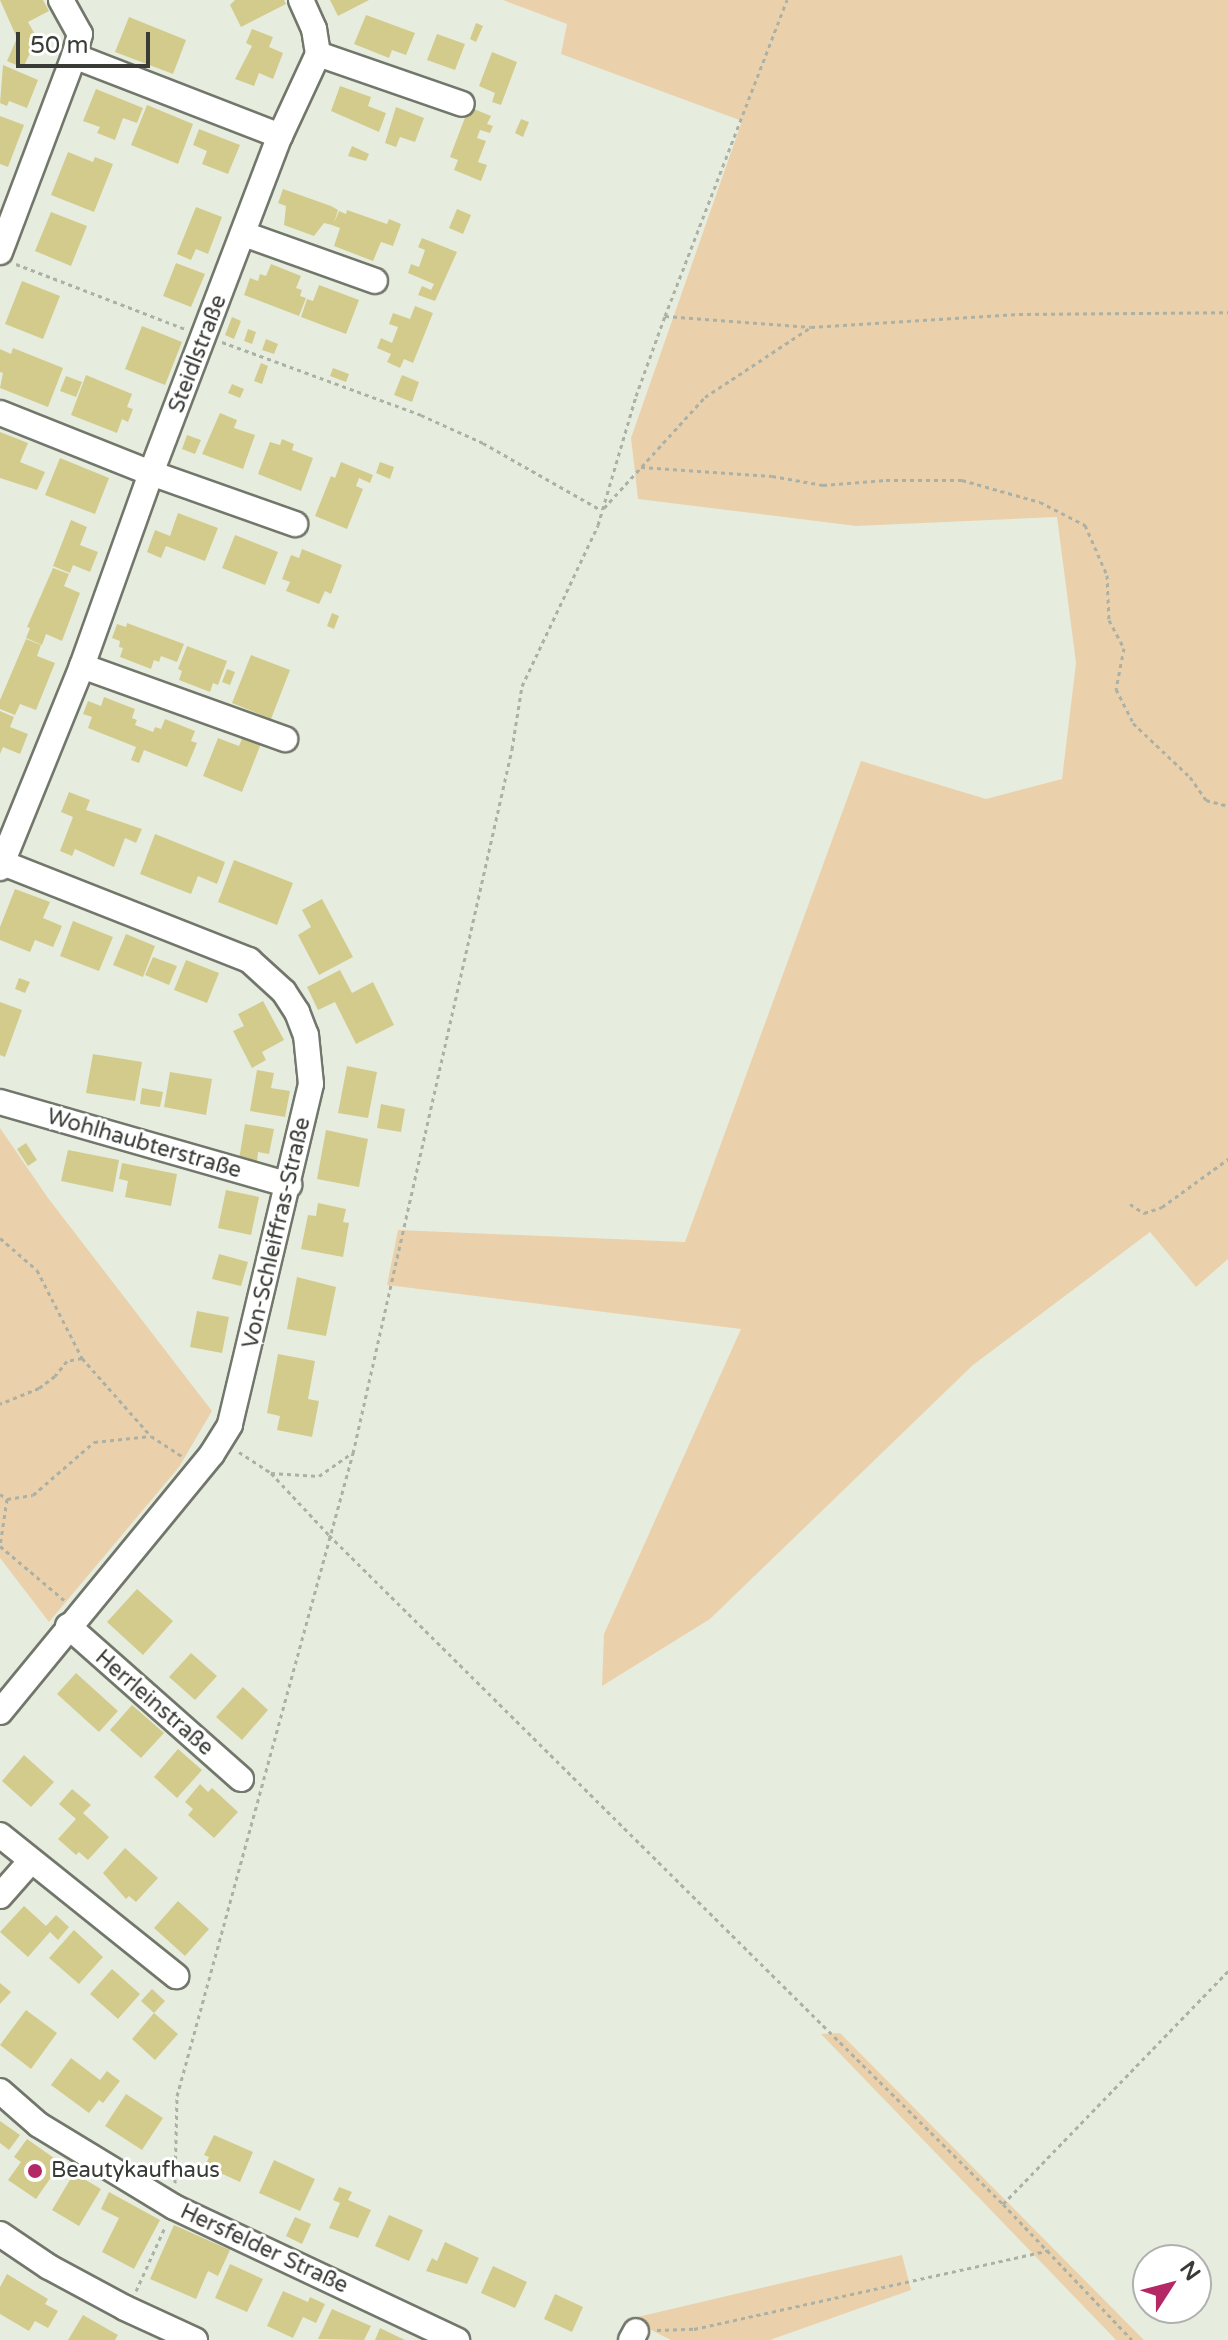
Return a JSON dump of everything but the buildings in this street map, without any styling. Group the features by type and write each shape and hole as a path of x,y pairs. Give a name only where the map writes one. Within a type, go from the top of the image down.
{"street":[{"path":"5,257 80,34 61,0"},
{"path":"301,0 314,29 318,54 462,104"},
{"name":"Steidlstraße","path":"1,865 82,666 151,473 280,136 318,54"},
{"path":"74,56 280,136"},
{"path":"244,234 375,281"},
{"path":"0,413 151,473 295,524"},
{"path":"82,666 285,739"},
{"name":"Von-Schleiffras-Straße","path":"0,1712 221,1441 234,1413 289,1185 309,1097 311,1059 302,1024 284,992 258,967 228,950 1,865"},
{"name":"Wohlhaubterstraße","path":"0,1102 289,1185"},
{"name":"Herrleinstraße","path":"73,1620 241,1779"},
{"path":"0,1835 176,1976"},
{"path":"0,1896 30,1862"},
{"name":"Hersfelder Straße","path":"0,2091 39,2125 174,2207 457,2340"},
{"path":"0,2234 61,2274 195,2340"}],"path":[{"path":"135,2293 174,2207 177,2096 353,1453 512,749 522,686 598,525 665,316 787,0"},
{"path":"5,257 205,337 421,415 483,443 601,510"},
{"path":"665,316 811,327 1019,314 1228,312"},
{"path":"601,510 705,397 811,327"},
{"path":"641,467 772,476 823,485 886,480 962,480 1040,502 1085,525 1107,575 1109,620 1124,648 1116,689 1133,723 1190,777 1206,800 1228,806"},
{"path":"1130,1204 1144,1213 1162,1207 1228,1159"},
{"path":"0,1238 37,1270 82,1358 151,1436 200,1468"},
{"path":"0,1404 39,1388 55,1376 67,1361 82,1358"},
{"path":"0,1494 7,1499 33,1495 94,1442 151,1436"},
{"path":"221,1441 271,1473 329,1535 1049,2250 1132,2340"},
{"path":"271,1473 319,1476 353,1453"},
{"path":"7,1499 2,1516 0,1546 73,1620"},
{"path":"1003,2204 1228,1971"},
{"path":"634,2336 694,2329 1049,2250"}],"shaded area":[{"path":"503,0 1228,0 1228,1259 1196,1287 1150,1232 973,1365 710,1619 602,1686 604,1634 741,1329 387,1285 398,1230 685,1242 861,761 986,799 1062,779 1076,663 1057,517 856,526 638,499 631,438 742,121 561,54 567,24"},
{"path":"0,1128 48,1198 212,1411 179,1467 49,1622 0,1558"},
{"path":"840,2033 1144,2340 1116,2340 821,2034"},
{"path":"902,2255 911,2290 770,2340 671,2340 629,2319"}],"place":[{"name":"Beautykaufhaus","path":"35,2171"}]}
